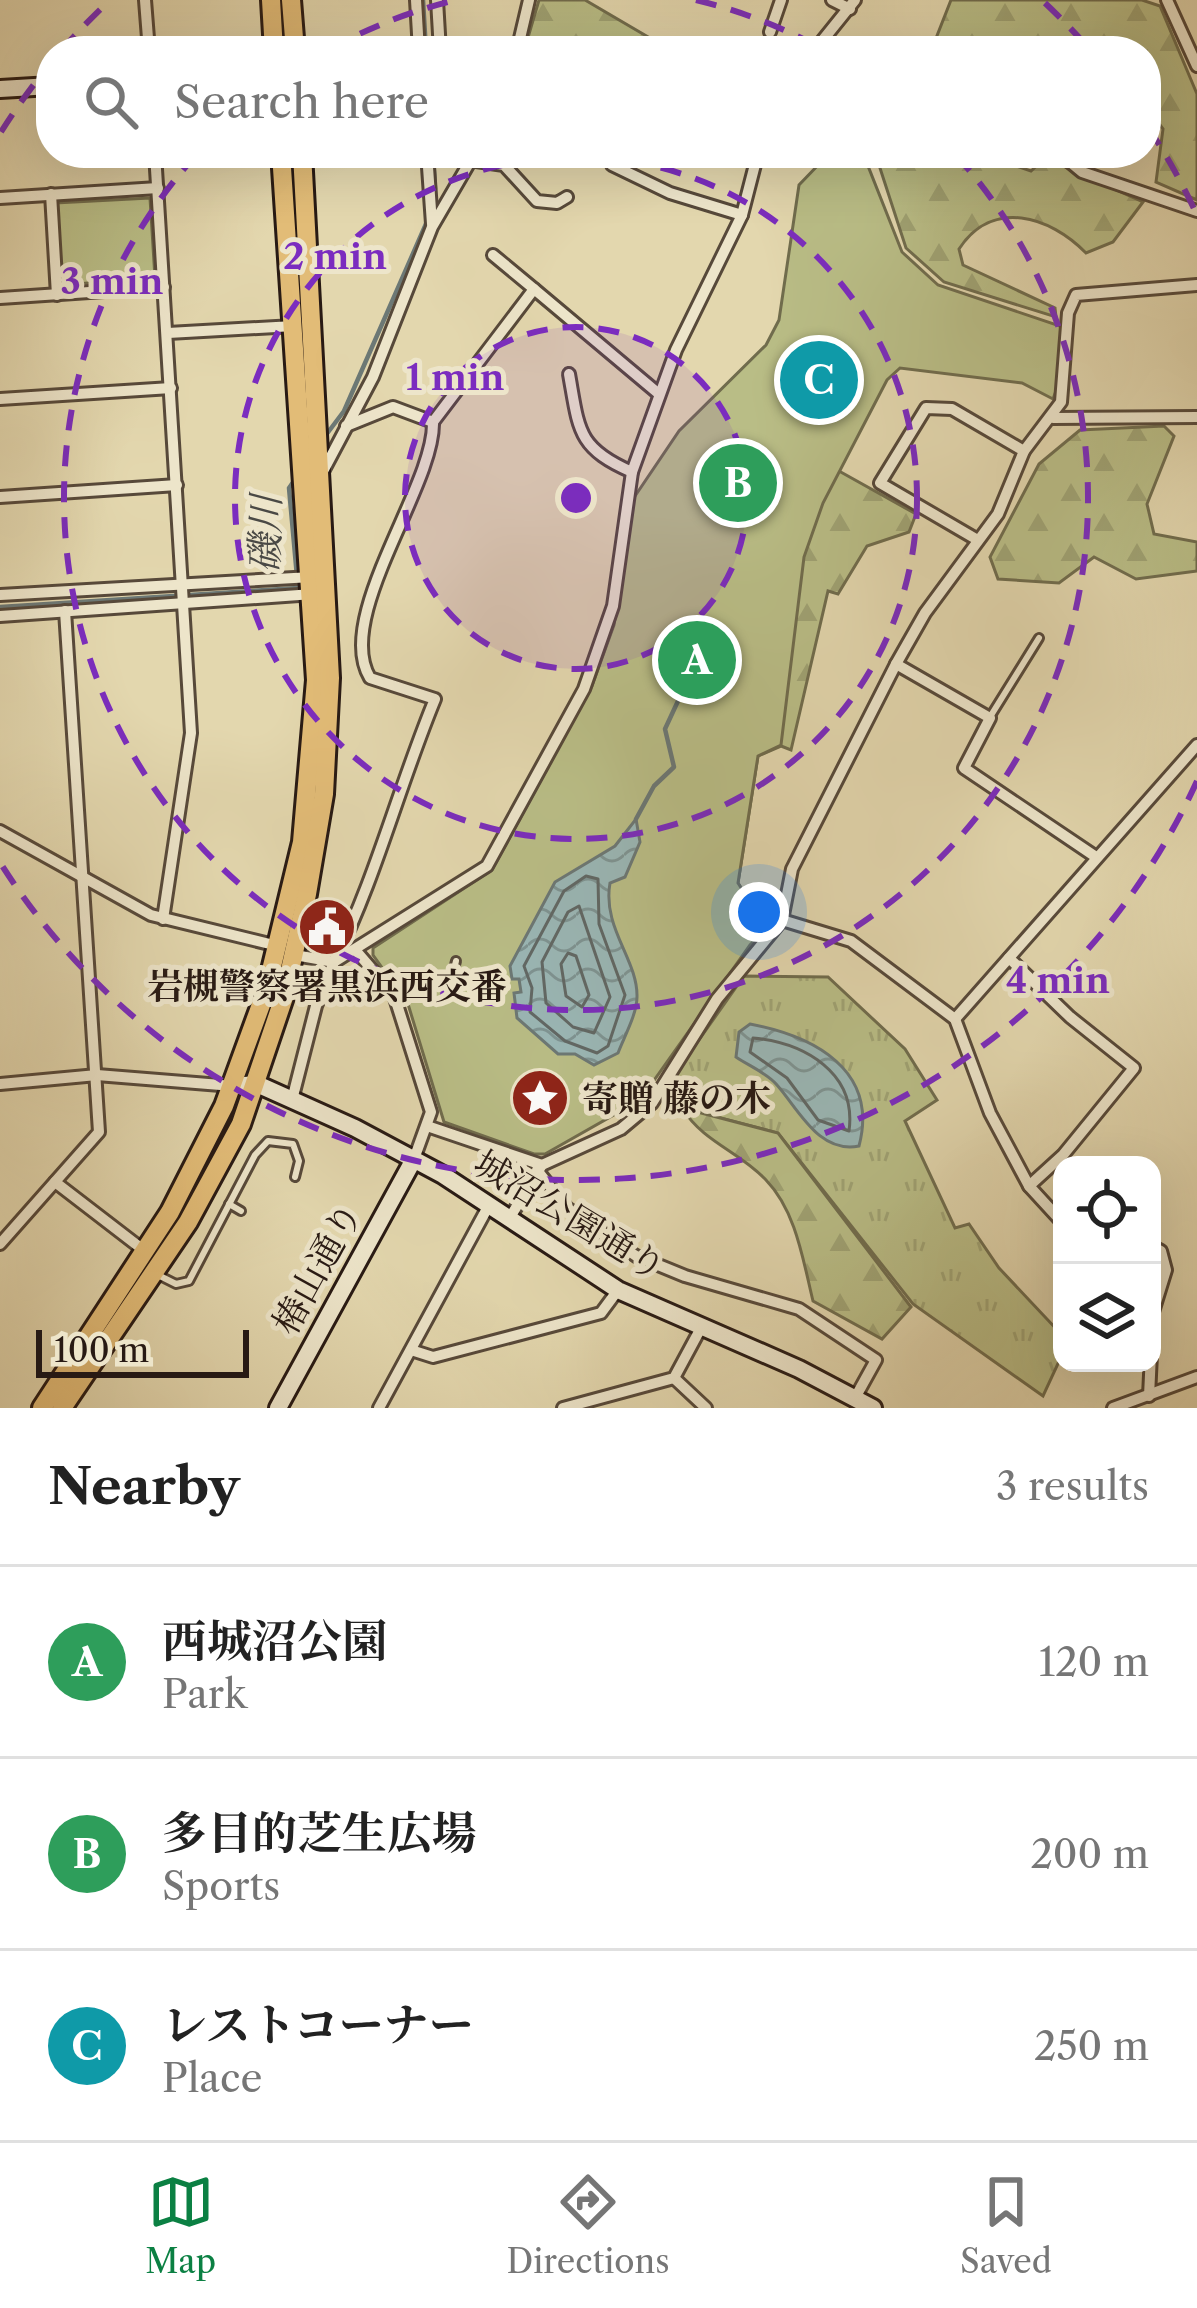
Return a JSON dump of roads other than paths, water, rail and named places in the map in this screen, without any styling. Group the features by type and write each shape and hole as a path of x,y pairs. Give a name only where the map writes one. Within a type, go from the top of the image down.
{"main road":[{"path":"271,0 273,36"},
{"path":"291,0 295,36"},
{"path":"42,1408 146,1252 233,1087 286,951 310,794 316,680 282,168"},
{"path":"62,1408 214,1177 257,1084 330,734 303,168"}],"street":[{"path":"145,0 148,36"},
{"path":"416,0 418,36"},
{"path":"437,0 439,36"},
{"path":"521,36 530,0"},
{"path":"770,32 781,0"},
{"path":"826,36 852,5 832,0"},
{"path":"1167,0 1197,66"},
{"path":"0,89 36,87"},
{"path":"156,168 191,734 163,919"},
{"path":"428,168 433,227"},
{"path":"320,477 333,461 433,227 466,168"},
{"path":"508,168 537,201 557,203 567,197"},
{"path":"618,168 670,193 742,215"},
{"path":"0,831 163,919 334,962 357,952 487,866 584,689 601,645 613,606 632,472 659,394 742,215 754,168"},
{"path":"1077,168 1197,211"},
{"path":"0,198 158,188"},
{"path":"51,194 57,295"},
{"path":"493,255 659,394"},
{"path":"509,1219 540,1167 621,1130 652,1102 717,999 782,920 792,869 896,664 925,614 970,556 976,539 998,514 1024,452 1061,402 1068,313 1076,295 1197,285"},
{"path":"0,298 164,287"},
{"path":"292,1100 316,1006 362,906 404,775 435,699 370,678 363,650 373,595 433,422 534,289"},
{"path":"167,333 294,326"},
{"path":"569,374 584,442 598,457 632,472"},
{"path":"0,399 171,388"},
{"path":"346,426 393,407 433,422"},
{"path":"976,539 880,483 926,408 952,409 1024,452"},
{"path":"1053,418 1197,416"},
{"path":"0,497 177,485"},
{"path":"0,595 184,583 312,585"},
{"path":"0,616 185,602 312,585"},
{"path":"0,1244 99,1132 65,611"},
{"path":"896,664 990,718 964,768 1096,857"},
{"path":"955,1019 1197,745"},
{"path":"782,920 851,941 955,1019 991,1113 1029,1186 1053,1212"},
{"path":"357,952 394,995 431,1112 430,1127 414,1159"},
{"path":"1009,958 1070,1017 1134,1068 1063,1154 1029,1186"},
{"path":"0,1084 97,1075 233,1087 257,1084"},
{"name":"城沼公園通り","path":"257,1084 414,1159 618,1290 873,1408"},
{"path":"430,1127 540,1167 567,1208 636,1256 799,1309 876,1360 855,1398"},
{"name":"椿山通り","path":"278,1408 414,1159"},
{"path":"55,1182 146,1252"},
{"path":"379,1408 489,1205"},
{"path":"1145,1401 1153,1312 1166,1270 1161,1251"},
{"path":"411,1350 433,1357 602,1313 618,1290"},
{"path":"563,1408 674,1378 702,1326"},
{"path":"1113,1408 1145,1401 1197,1377"},
{"path":"674,1378 706,1408"}],"lane":[{"path":"990,718 1039,638"},
{"path":"394,995 452,977 456,962"},
{"path":"155,1273 176,1284 189,1282 268,1141 292,1144 299,1161 295,1177"},
{"path":"229,1204 241,1211"}],"water":[{"path":"636,819 640,842 625,877 610,883 609,899 636,983 636,1004 618,1053 594,1065 575,1054 558,1054 517,1018 514,993 521,992 510,966 555,882 615,846"},
{"path":"750,1024 797,1037 836,1061 859,1097 863,1119 859,1146 845,1147 821,1137 773,1081 736,1057 739,1032"}],"waterway":[{"name":"磯川","path":"423,0 425,36"},
{"name":"磯川","path":"434,168 435,189"},
{"name":"磯川","path":"323,439 344,411 429,217"},
{"name":"磯川","path":"0,607 298,588 289,488 296,478"},
{"path":"636,819 654,786 674,767 665,729 678,701"}],"place":[{"name":"レストコーナー","path":"819,380"},
{"name":"多目的芝生広場","path":"738,483"},
{"name":"西城沼公園","path":"697,660"},
{"name":"岩槻警察署黒浜西交番","path":"327,927"},
{"name":"寄贈 藤の木","path":"540,1098"}]}
